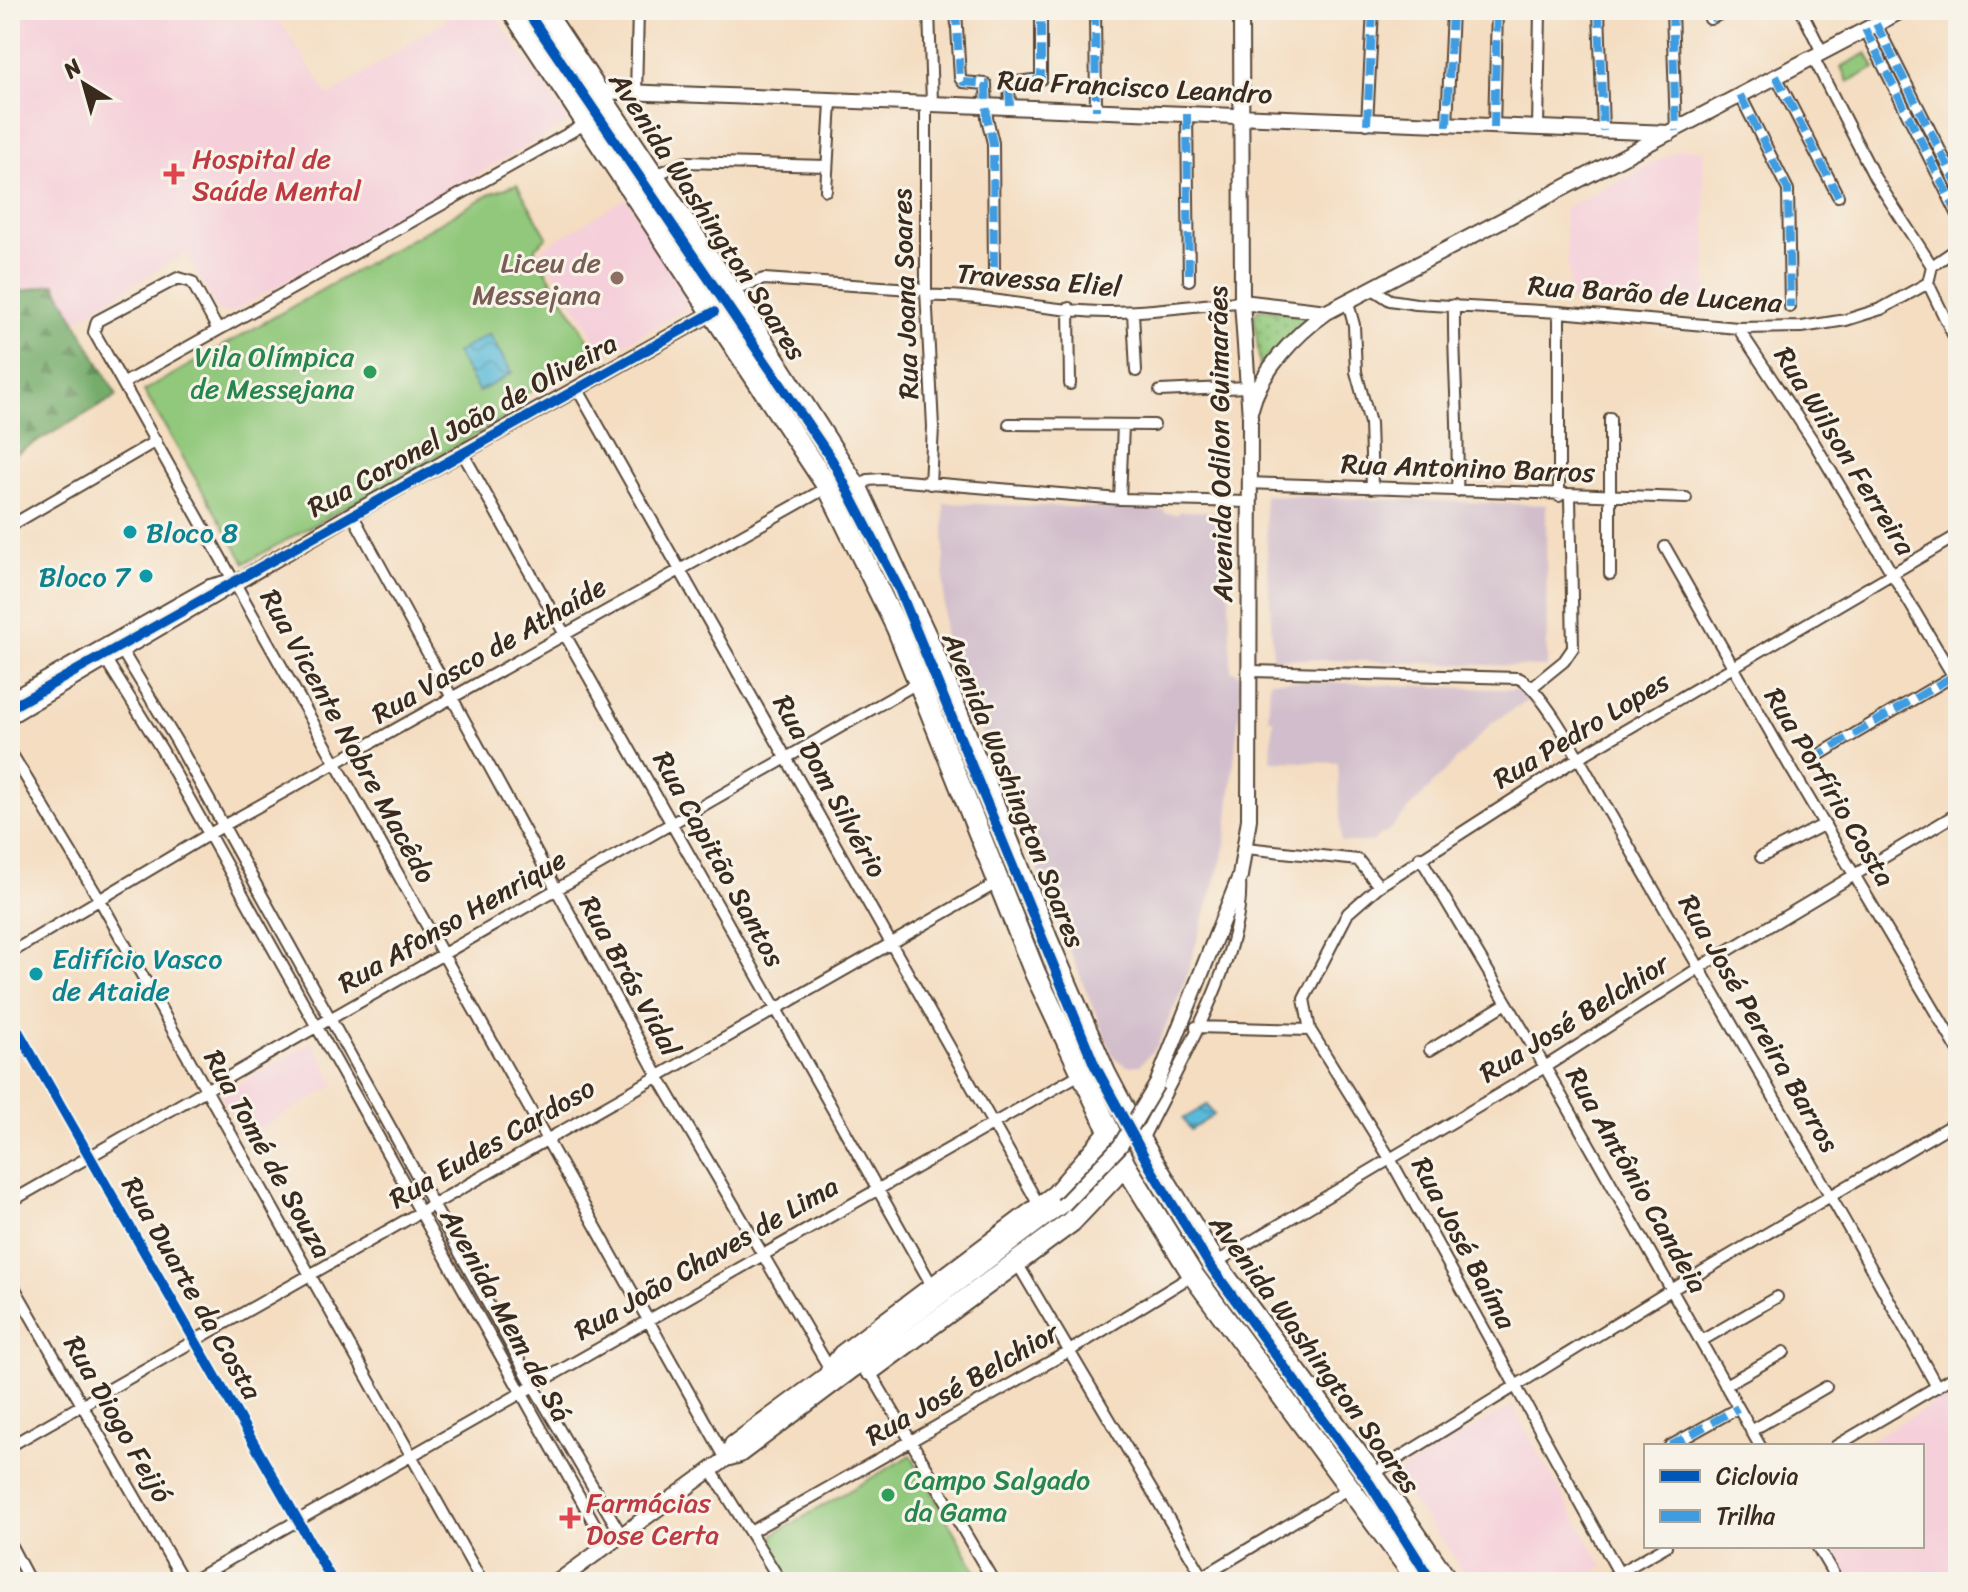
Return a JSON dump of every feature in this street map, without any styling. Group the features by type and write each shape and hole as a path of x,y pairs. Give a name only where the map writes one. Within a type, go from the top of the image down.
{"highway":[{"name":"Avenida Washington Soares","path":"512,10 828,487 876,581 997,883 1080,1074 1125,1165 1193,1275 1419,1582"},
{"name":"Avenida Washington Soares","path":"543,10 730,290 858,490 932,649 1047,939 1105,1073 1141,1142 1215,1263 1373,1474 1448,1582"},
{"path":"831,1371 843,1355 1040,1207 1078,1173 1109,1133"},
{"path":"868,1361 1017,1263 1071,1222 1125,1165"}],"main road":[{"name":"Avenida Odilon Guimarães","path":"868,1361 1063,1205 1120,1146 1157,1084 1240,876 1246,848 1251,767 1250,417 1242,302 1241,10"},
{"path":"1250,417 1266,376 1305,330 1327,312 1903,10"},
{"name":"Rua Francisco Leandro","path":"598,91 831,102 1010,106 1367,124 1673,132"},
{"path":"1609,131 1634,146 1615,161"},
{"path":"1242,302 1327,312"},
{"name":"Rua Coronel João de Oliveira","path":"10,700 103,655 210,587 234,582 714,312"},
{"name":"Rua Coronel João de Oliveira","path":"10,716 103,655"},
{"path":"726,1459 732,1444 853,1355 868,1361"},
{"path":"557,1582 726,1459 740,1455 868,1361"}],"street":[{"path":"636,94 638,10"},
{"name":"Rua Joana Soares","path":"929,10 926,293 933,427 930,484"},
{"path":"956,10 960,78 968,83 986,84 986,105 993,143 994,272"},
{"path":"1010,106 1009,83 1041,79 1041,10"},
{"path":"1095,10 1096,110"},
{"path":"1367,124 1373,10"},
{"path":"1447,126 1452,10"},
{"path":"1494,128 1497,10"},
{"path":"1538,129 1540,10"},
{"path":"1599,10 1609,131"},
{"path":"1672,10 1673,132"},
{"path":"1710,19 1728,10"},
{"path":"1801,10 1817,55 1875,178 1932,266"},
{"path":"1870,27 1898,66 1958,186"},
{"path":"1870,27 1878,56 1958,215"},
{"path":"1878,56 1889,50"},
{"path":"1886,72 1898,66"},
{"path":"1776,76 1838,196"},
{"path":"1740,95 1788,190 1790,307"},
{"path":"826,190 831,102"},
{"path":"1906,113 1918,107"},
{"path":"1187,114 1189,280"},
{"path":"124,383 587,123"},
{"path":"653,176 686,162 827,166"},
{"path":"1958,248 1932,266 1928,283 1958,345"},
{"name":"Rua Vicente Nobre Macêdo","path":"218,330 192,282 171,279 95,326 94,332 726,1459"},
{"name":"Travessa Eliel","path":"730,290 764,279 961,296 988,302 1133,312 1166,306 1242,302"},
{"name":"Rua Barão de Lucena","path":"1373,289 1390,300 1738,328 1802,327 1846,320 1881,309 1928,283"},
{"path":"1348,303 1354,325 1356,372 1370,423 1372,488"},
{"path":"1454,305 1454,391 1459,430 1457,491"},
{"path":"1069,308 1070,384"},
{"path":"1133,312 1136,371"},
{"path":"1251,671 1518,678 1532,687 1564,661 1573,648 1559,312"},
{"name":"Rua Wilson Ferreira","path":"1738,328 1893,572 1956,680"},
{"path":"1160,391 1247,387"},
{"name":"Rua Dom Silvério","path":"577,388 1040,1207"},
{"path":"1610,418 1610,574"},
{"path":"1009,424 1154,425"},
{"path":"1120,499 1123,425"},
{"path":"10,526 156,441"},
{"name":"Rua Capitão Santos","path":"462,452 934,1289"},
{"path":"858,490 868,480 882,479 1120,499 1248,502"},
{"name":"Rua Antonino Barros","path":"1248,483 1609,498 1686,498"},
{"name":"Rua Vasco de Athaíde","path":"10,953 101,902 223,826 828,487"},
{"name":"Rua Brás Vidal","path":"352,514 658,1076 831,1371"},
{"name":"Rua Pedro Lopes","path":"1310,1030 1304,999 1319,965 1348,913 1379,886 1578,758 1958,535"},
{"name":"Rua Porfírio Costa","path":"1665,547 1731,666 1958,1050"},
{"name":"Avenida Mem de Sá","path":"119,646 177,742 533,1385 622,1536"},
{"name":"Avenida Mem de Sá","path":"103,655 162,750 607,1546"},
{"path":"1812,759 1956,680"},
{"name":"Rua Afonso Henrique","path":"10,1202 919,682"},
{"name":"Rua José Pereira Barros","path":"1532,687 1578,758 1832,1196 1937,1387"},
{"path":"162,750 177,742"},
{"name":"Rua Tomé de Souza","path":"10,751 101,902 204,1091 482,1582"},
{"name":"Rua José Belchior","path":"1215,1263 1545,1067 1699,968 1958,813"},
{"path":"1761,857 1825,824"},
{"path":"1246,848 1358,860 1379,886"},
{"name":"Rua Antônio Candeia","path":"1420,857 1545,1067 1759,1444"},
{"name":"Avenida Odilon Guimarães","path":"1141,1142 1196,1027 1238,927 1240,876"},
{"name":"Rua Eudes Cardoso","path":"10,1446 997,883"},
{"path":"267,938 281,929"},
{"path":"1430,1050 1507,1003"},
{"name":"Rua Duarte da Costa","path":"10,1017 333,1582"},
{"path":"1196,1027 1310,1030"},
{"name":"Rua José Baíma","path":"1310,1030 1389,1157 1622,1578"},
{"name":"Rua João Chaves de Lima","path":"190,1582 876,1187 1080,1074"},
{"path":"369,1119 383,1112"},
{"path":"1373,1474 1671,1290 1958,1121"},
{"path":"1017,1263 1071,1350 1201,1580 1349,1488"},
{"name":"Rua José Belchior","path":"752,1531 1071,1350 1193,1275"},
{"name":"Rua Diogo Feijó","path":"10,1280 184,1582"},
{"path":"471,1305 485,1296"},
{"path":"1701,1341 1777,1297"},
{"path":"1725,1385 1784,1352"},
{"path":"868,1361 994,1582"},
{"path":"1839,1444 1958,1374"},
{"path":"1751,1431 1826,1387"},
{"path":"1674,1444 1738,1408"},
{"path":"568,1474 582,1467"},
{"path":"711,1470 752,1531 781,1582"},
{"path":"10,1544 30,1582"},
{"path":"1603,1582 1622,1578 1663,1548"},
{"path":"1818,1548 1838,1582"}],"shaded area":[{"name":"Hospital de Saúde Mental","path":"10,10 272,10 329,96 461,10 491,10 567,118 564,125 549,134 231,313 219,313 185,253 75,321 55,284 10,292"},
{"path":"1682,148 1703,151 1708,311 1570,300 1564,209"},
{"name":"Liceu de Messejana","path":"626,198 693,305 605,355 540,250"},
{"path":"1264,495 1546,505 1547,667 1273,658"},
{"path":"944,503 1165,510 1165,513 1178,514 1180,511 1227,512 1231,670 1239,674 1242,686 1225,848 1183,987 1157,1046 1140,1065 1128,1066 1114,1058 1039,876 1030,825 1001,779 944,636"},
{"path":"1270,680 1520,690 1527,701 1493,722 1384,835 1381,833 1373,842 1341,842 1338,763 1271,761 1273,719 1268,719"},
{"path":"313,1041 335,1085 244,1138 220,1095"},
{"path":"1958,1389 1958,1582 1852,1582 1832,1548 1924,1548 1924,1444 1863,1444"},
{"path":"1512,1406 1603,1567 1576,1582 1468,1582 1451,1552 1393,1477 1394,1473"}],"green space":[{"path":"1867,53 1875,68 1848,82 1841,67"},
{"name":"Vila Olímpica de Messejana","path":"517,184 547,237 535,247 535,253 596,352 516,400 509,416 245,563 144,391 492,193"},
{"path":"55,284 117,396 10,457 10,294"},
{"path":"1259,309 1306,314 1307,318 1260,366 1254,315"},
{"name":"Campo Salgado da Gama","path":"911,1455 982,1582 791,1582 772,1548 774,1534"}],"water":[{"path":"489,334 512,373 479,392 456,353"},
{"path":"1207,1105 1214,1115 1191,1130 1183,1119"}],"marked path":[{"path":"956,10 960,78 963,82 986,84 987,118 993,143 994,272"},
{"path":"1010,106 1009,83 1041,79 1041,10"},
{"path":"1095,10 1096,110"},
{"path":"1367,124 1373,10"},
{"path":"1447,126 1452,10"},
{"path":"1494,128 1497,10"},
{"path":"1599,10 1603,131"},
{"path":"1672,10 1676,131"},
{"path":"1710,19 1728,10"},
{"path":"1876,24 1958,186"},
{"path":"1865,29 1958,215"},
{"path":"1776,76 1838,196"},
{"path":"1740,95 1788,190 1790,307"},
{"path":"1187,114 1189,280"},
{"path":"1812,759 1953,676"},
{"path":"1674,1444 1738,1408"}],"cycle path":[{"path":"526,10 832,460 899,589 1094,1064 1151,1169 1209,1264 1370,1484 1432,1582"},
{"path":"10,708 714,312"},
{"path":"10,1017 333,1582"}],"place":[{"name":"Hospital de Saúde Mental","path":"174,174"},
{"name":"Liceu de Messejana","path":"617,278"},
{"name":"Vila Olímpica de Messejana","path":"370,372"},
{"name":"Bloco 8","path":"130,532"},
{"name":"Bloco 7","path":"146,576"},
{"name":"Edifício Vasco de Ataide","path":"36,974"},
{"name":"Campo Salgado da Gama","path":"888,1495"},
{"name":"Farmácias Dose Certa","path":"570,1518"}]}
